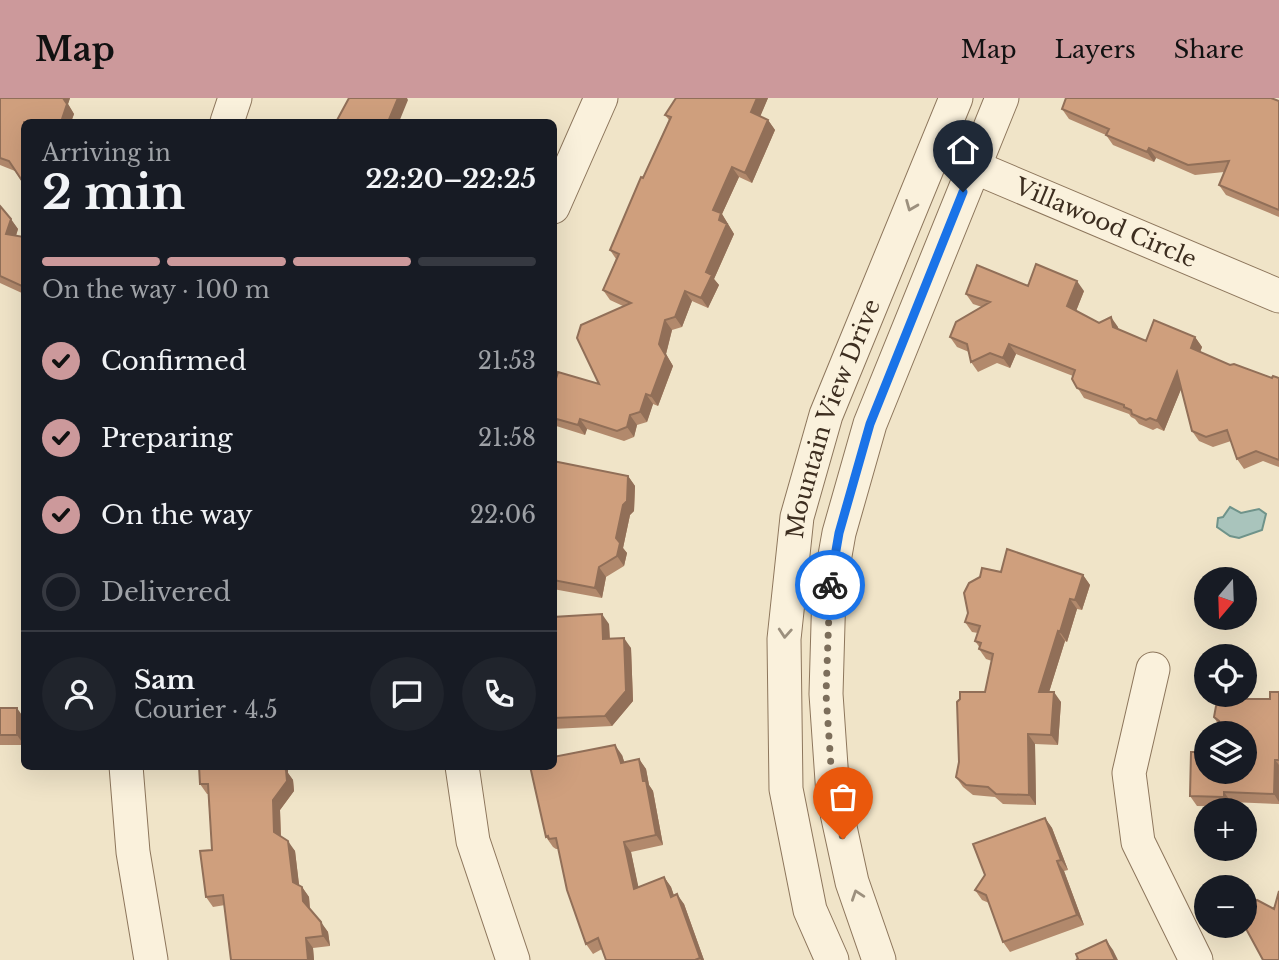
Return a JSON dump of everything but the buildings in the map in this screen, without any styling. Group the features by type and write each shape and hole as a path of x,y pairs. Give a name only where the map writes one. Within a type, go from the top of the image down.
{"street":[{"path":"228,119 235,98"},
{"path":"557,198 601,98"},
{"name":"Mountain View Drive","path":"832,960 810,910 786,789 784,639 797,517 826,415 956,98"},
{"name":"Mountain View Drive","path":"879,960 852,882 833,795 826,694 829,589 839,533 870,424 1002,98"},
{"name":"Villawood Circle","path":"934,150 1279,296"},
{"path":"1153,669 1129,773 1137,831 1139,842 1196,960"},
{"path":"126,770 134,852 151,960"},
{"path":"462,770 473,841 513,960"}],"water":[{"path":"1230,507 1241,513 1259,509 1266,514 1262,530 1239,538 1230,536 1217,527 1218,518 1223,517"}],"way so far":[{"path":"830,585 826,694 833,795 843,839"}],"route":[{"path":"830,585 839,533 870,424 963,192"}]}
